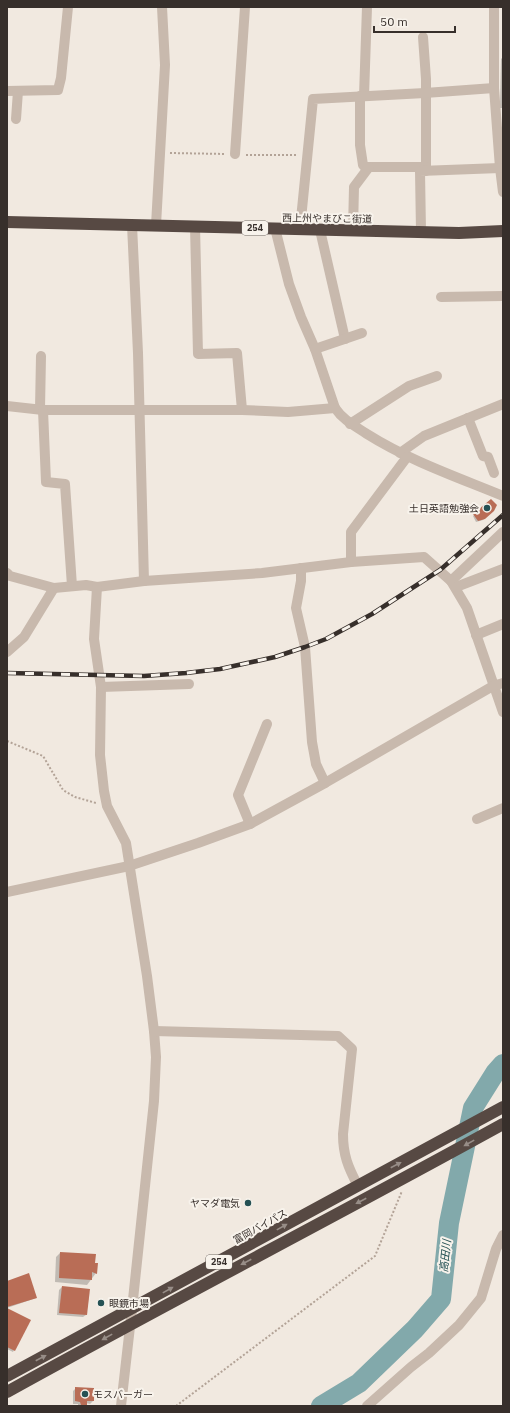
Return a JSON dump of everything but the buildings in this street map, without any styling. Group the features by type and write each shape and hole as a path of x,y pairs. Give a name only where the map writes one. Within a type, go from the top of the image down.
{"highway":[{"name":"西上州やまびこ街道","path":"7,222 460,233 503,231"},
{"name":"富岡バイパス","path":"7,1376 503,1107"},
{"name":"254","path":"7,1392 130,1324 409,1176 503,1124"}],"street":[{"path":"7,91 58,90 61,78 68,7"},
{"path":"156,225 165,65 162,7"},
{"path":"235,154 244,7"},
{"path":"367,7 360,145 363,165 365,167 426,169 500,168"},
{"path":"494,7 494,88 503,192"},
{"path":"423,37 426,79 426,169"},
{"path":"300,229 313,99 494,88"},
{"path":"16,119 18,91"},
{"path":"353,230 354,187 369,167"},
{"path":"420,232 420,171 426,169"},
{"path":"132,225 144,581"},
{"path":"195,226 198,354 237,353 242,410"},
{"path":"274,228 289,284 301,317 315,348 335,408 341,417 350,424 403,455 503,496"},
{"path":"320,230 345,339"},
{"path":"441,297 503,296"},
{"path":"315,348 362,333"},
{"path":"41,356 41,410 46,482 65,484 72,586"},
{"path":"350,424 409,386 437,376"},
{"path":"351,562 351,532 403,455 424,436 503,404"},
{"path":"7,406 41,410 242,410 288,412 335,408"},
{"path":"468,418 483,456 488,458 494,472"},
{"path":"453,584 501,536"},
{"path":"7,573 10,576 54,588 86,585 97,587 144,581 262,573 351,562 424,557 453,584 468,608 476,635 498,684 503,712"},
{"path":"301,568 301,581 296,608 304,647 312,742 316,764 325,783"},
{"path":"453,584 503,569"},
{"path":"97,587 94,639 101,687 100,755 104,791 107,806 126,844 147,976 156,1057 154,1101 120,1406"},
{"path":"7,652 24,637 54,588"},
{"path":"476,635 503,624"},
{"path":"101,687 189,684"},
{"path":"7,892 129,866 250,824 498,684"},
{"path":"250,824 238,795 267,724"},
{"path":"477,819 503,808"},
{"path":"154,1031 338,1036 352,1049 343,1147 346,1162 358,1186"},
{"path":"367,1406 460,1325 481,1298 496,1249 503,1235"}],"path":[{"path":"7,741 43,756 64,790 76,797 107,806"},
{"path":"176,1406 375,1256 409,1176"}],"waterway":[{"name":"高田川","path":"321,1406 359,1383 415,1329 441,1299 449,1223 473,1108 495,1073 503,1064"}],"railway":[{"path":"7,673 144,676 220,669 275,657 326,639 372,614 440,570 503,515"}],"place":[{"name":"土日英語勉強会","path":"487,508"},
{"name":"ヤマダ電気","path":"248,1203"},
{"name":"眼鏡市場","path":"101,1303"},
{"name":"モスバーガー","path":"85,1394"}]}
